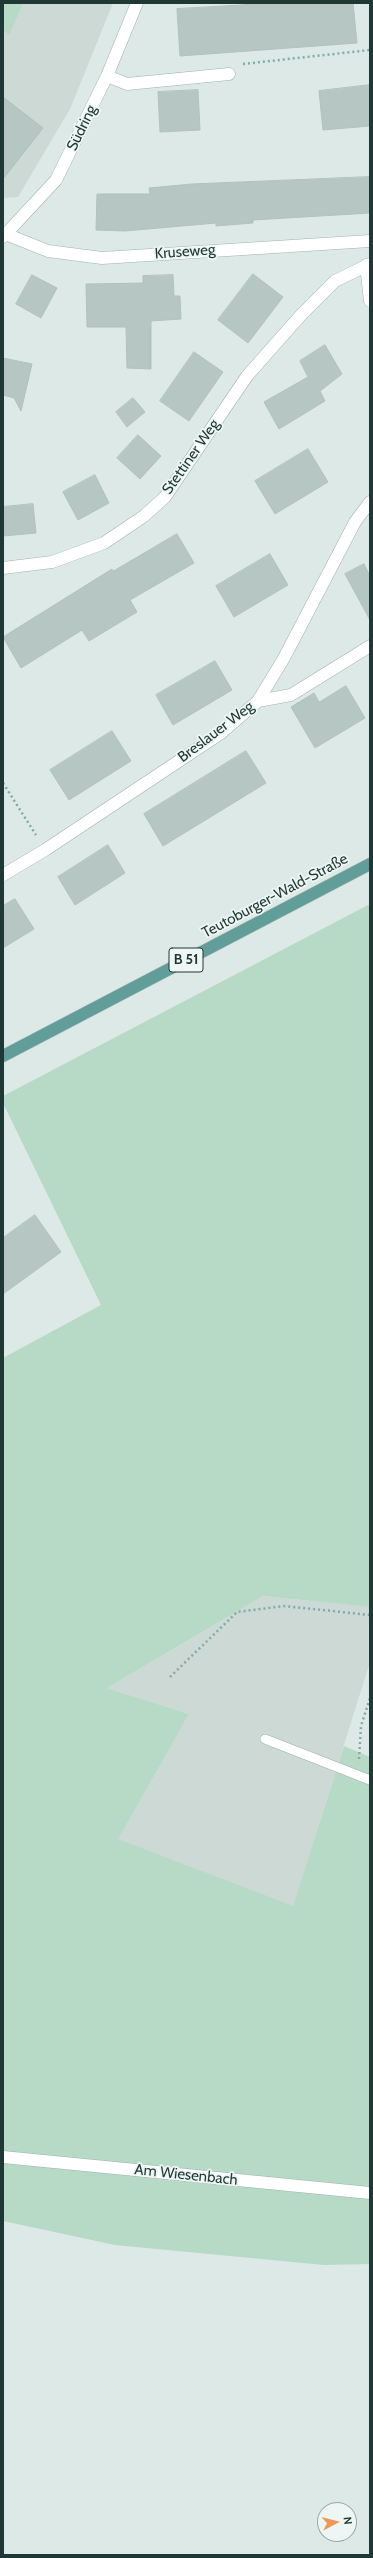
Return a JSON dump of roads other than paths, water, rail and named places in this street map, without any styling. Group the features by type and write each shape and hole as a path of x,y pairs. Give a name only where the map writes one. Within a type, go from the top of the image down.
{"main road":[{"name":"Teutoburger-Wald-Straße","path":"3,1056 370,864"}],"street":[{"name":"Südring","path":"4,235 56,180 107,76 137,3"},
{"path":"107,76 127,84 229,74"},
{"name":"Kruseweg","path":"4,235 48,251 102,258 370,241"},
{"path":"368,264 370,301"},
{"name":"Stettiner Weg","path":"3,568 52,562 104,543 144,516 165,497 247,376 335,280 368,264"},
{"name":"Breslauer Weg","path":"3,875 45,850 221,733 258,701 284,658 355,522 370,502"},
{"path":"258,701 291,695 370,646"},
{"name":"Am Wiesenbach","path":"3,2157 370,2193"}],"lane":[{"path":"265,1739 370,1780"}]}
